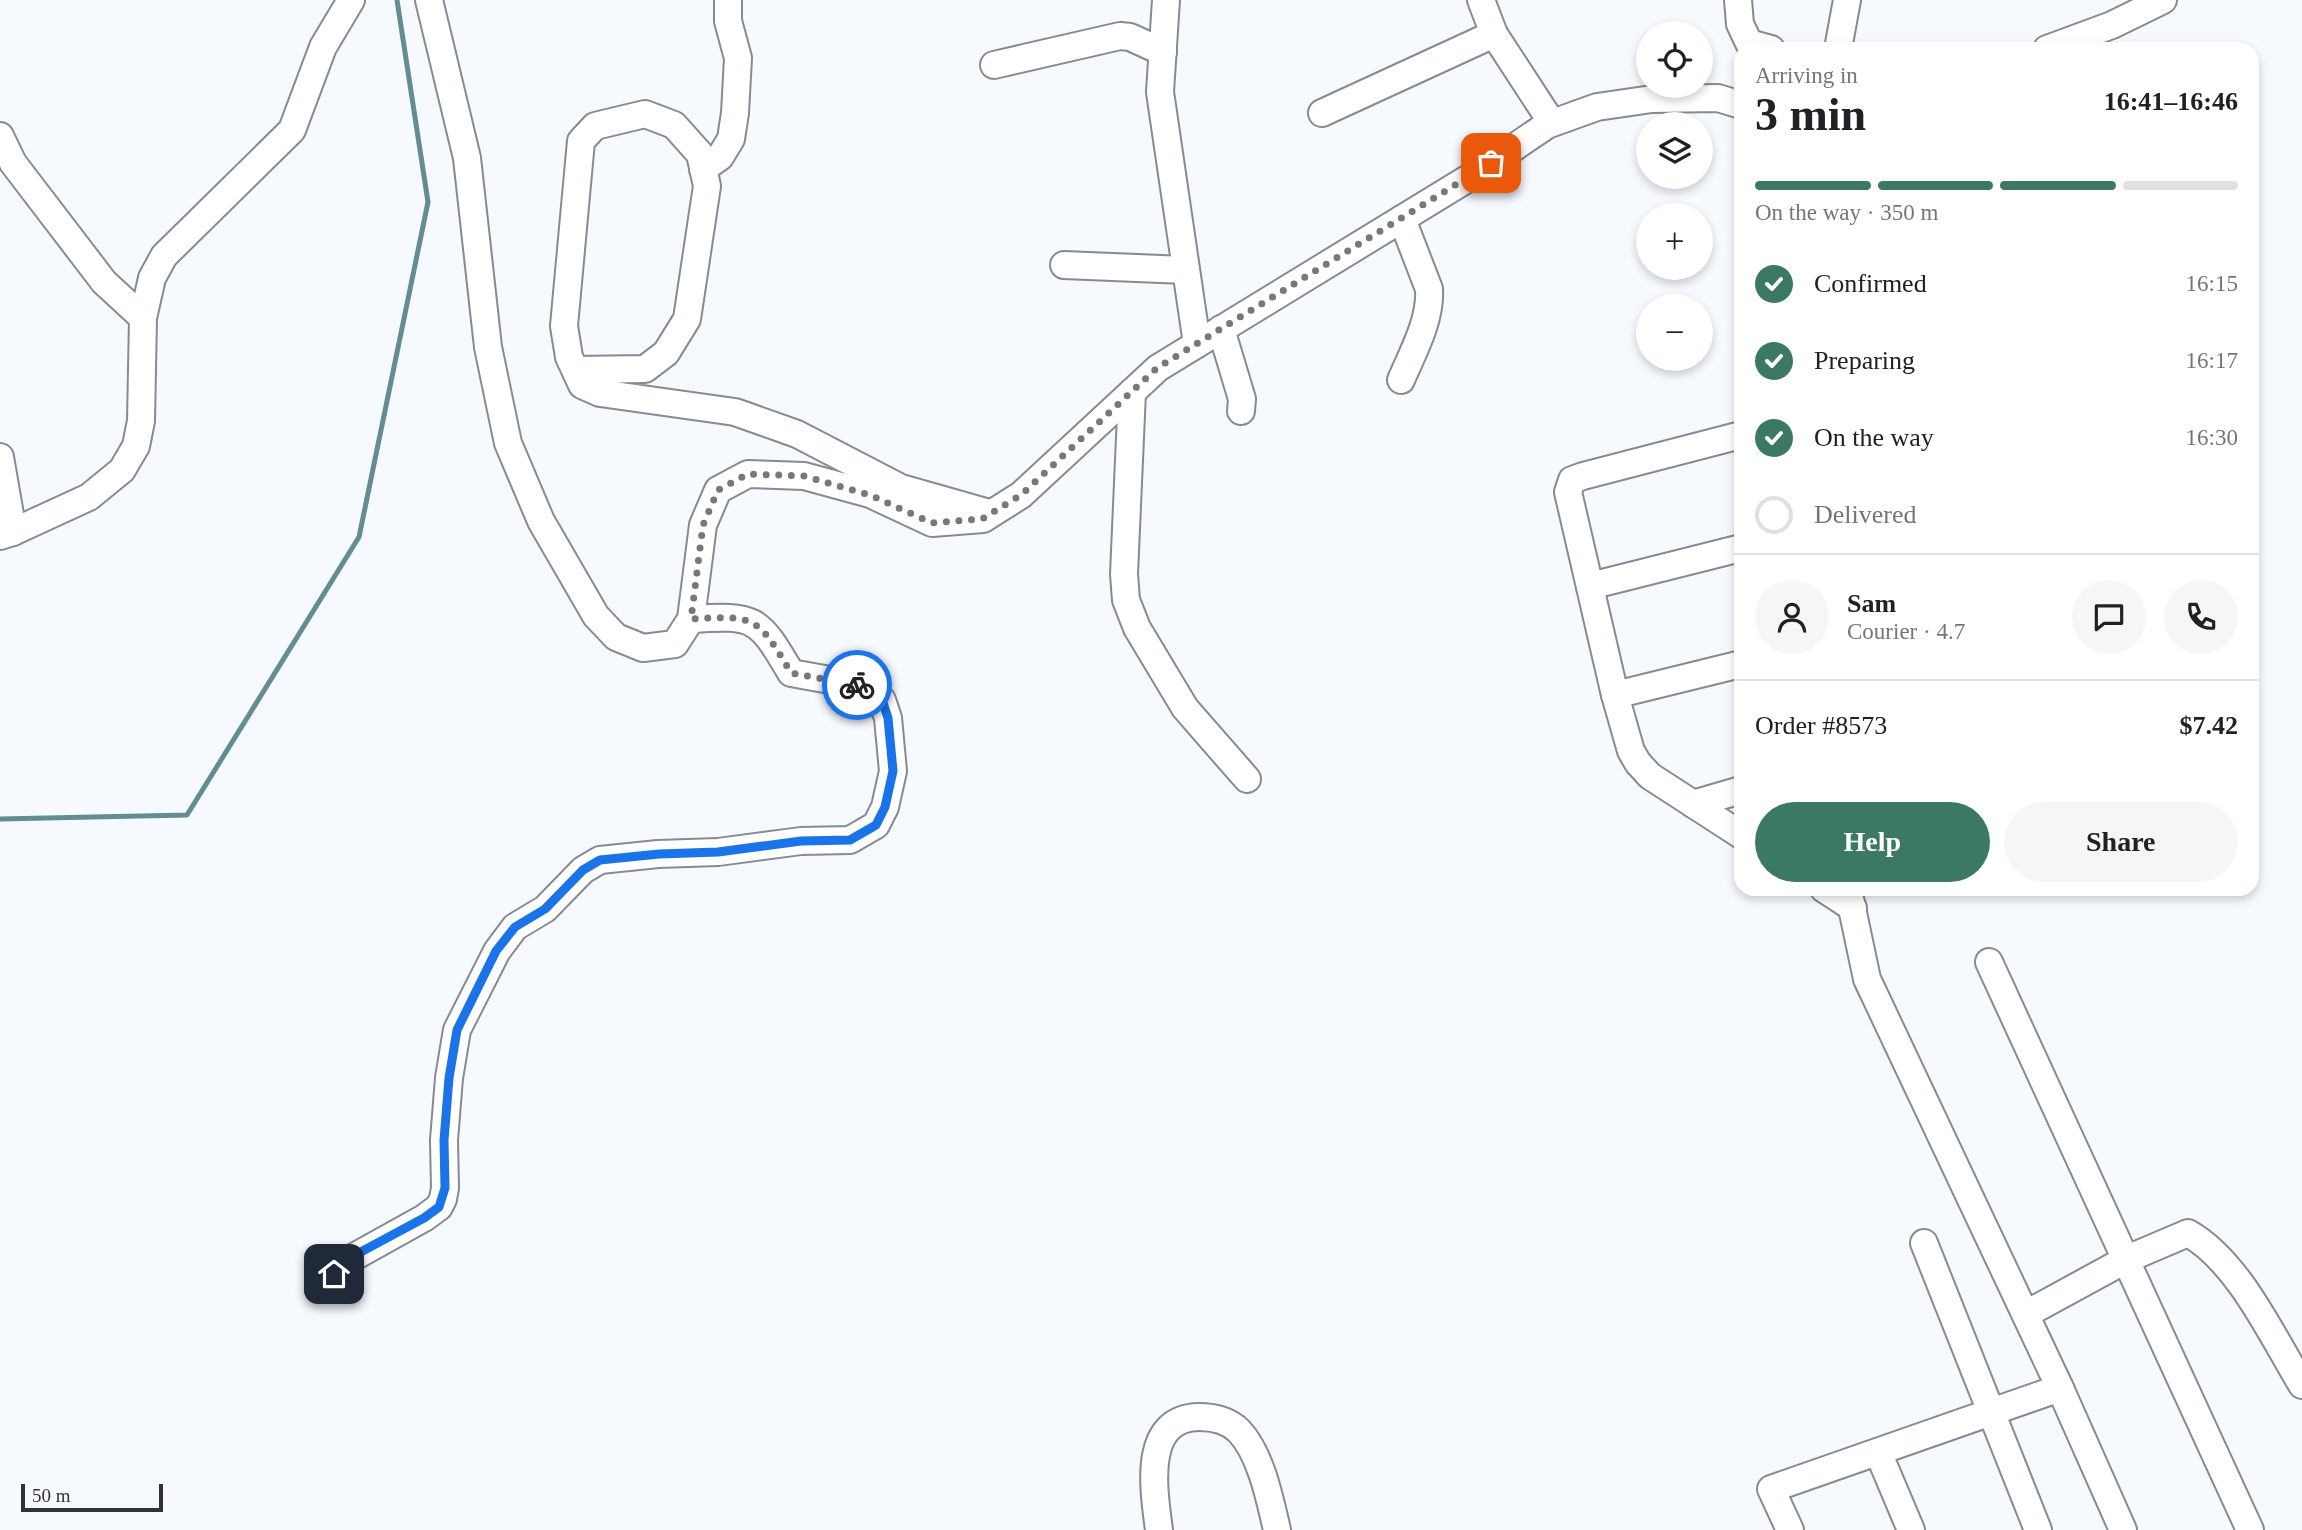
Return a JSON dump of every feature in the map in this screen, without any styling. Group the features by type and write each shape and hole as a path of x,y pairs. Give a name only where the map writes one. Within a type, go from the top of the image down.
{"street":[{"path":"0,457 7,534 89,498 122,470 136,446 141,421 143,318 152,278 164,256 292,130 323,47 351,0"},
{"path":"429,0 467,158 488,347 508,443 536,510 596,616 616,637 643,648 674,645 691,619 703,525 718,490 748,474 804,476 870,495 932,523 982,519 1021,495 1157,368 1472,176 1552,123 1597,107 1652,99 1718,98 1734,103"},
{"path":"703,169 720,157 731,139 736,113 738,58 728,21 728,0"},
{"path":"1166,0 1160,92 1197,344"},
{"path":"1481,0 1494,34 1552,123"},
{"path":"1738,0 1740,24 1749,42"},
{"path":"1839,42 1847,0"},
{"path":"2067,42 2112,26 2163,0"},
{"path":"1322,113 1494,34"},
{"path":"994,65 1120,36 1130,37 1163,52"},
{"path":"576,370 645,369 666,353 687,319 707,186 700,154 674,125 645,114 595,125 580,141 564,326 569,357 582,385 600,393 735,412 797,434 901,488 991,514"},
{"path":"0,135 13,163 104,282 143,318"},
{"path":"1401,380 1421,335 1430,300 1429,289 1402,219"},
{"path":"1064,265 1185,270"},
{"path":"1222,329 1242,399 1241,411"},
{"path":"1132,392 1124,574 1126,600 1137,628 1185,708 1247,779"},
{"path":"1734,437 1573,480 1568,492 1615,695 1631,751 1650,776 1734,830"},
{"path":"1590,586 1734,550"},
{"path":"324,1286 343,1263 439,1207 445,1188 444,1140 449,1078 457,1030 496,951 515,927 545,909 583,870 600,860 718,852 801,841 850,840 876,825 885,807 893,771 888,718 882,700 869,687 791,673 769,635 749,620 725,617 691,619"},
{"path":"1615,695 1734,666"},
{"path":"1693,804 1734,792"},
{"path":"1850,898 1867,979 2026,1314 2123,1530"},
{"path":"1989,962 2250,1530"},
{"path":"2026,1314 2127,1259 2188,1233 2205,1243 2237,1278 2302,1385"},
{"path":"1924,1244 2038,1530"},
{"path":"1790,1530 1771,1489 2060,1388"},
{"path":"1159,1530 1154,1485 1157,1447 1163,1433 1186,1417 1216,1417 1238,1430 1261,1467 1277,1530"},
{"path":"1878,1452 1911,1530"}],"waterway":[{"path":"0,819 187,815 359,537 428,202 397,0"}],"way so far":[{"path":"857,685 791,673 769,635 749,620 725,617 691,619 703,525 718,490 748,474 804,476 870,495 932,523 982,519 1021,495 1157,368 1491,163"}],"route":[{"path":"334,1274 343,1263 357,1254 439,1207 445,1188 444,1140 449,1078 457,1030 496,951 515,927 545,909 583,870 600,860 718,852 801,841 850,840 876,825 885,807 893,771 888,718 882,700 869,687 857,685"}]}
